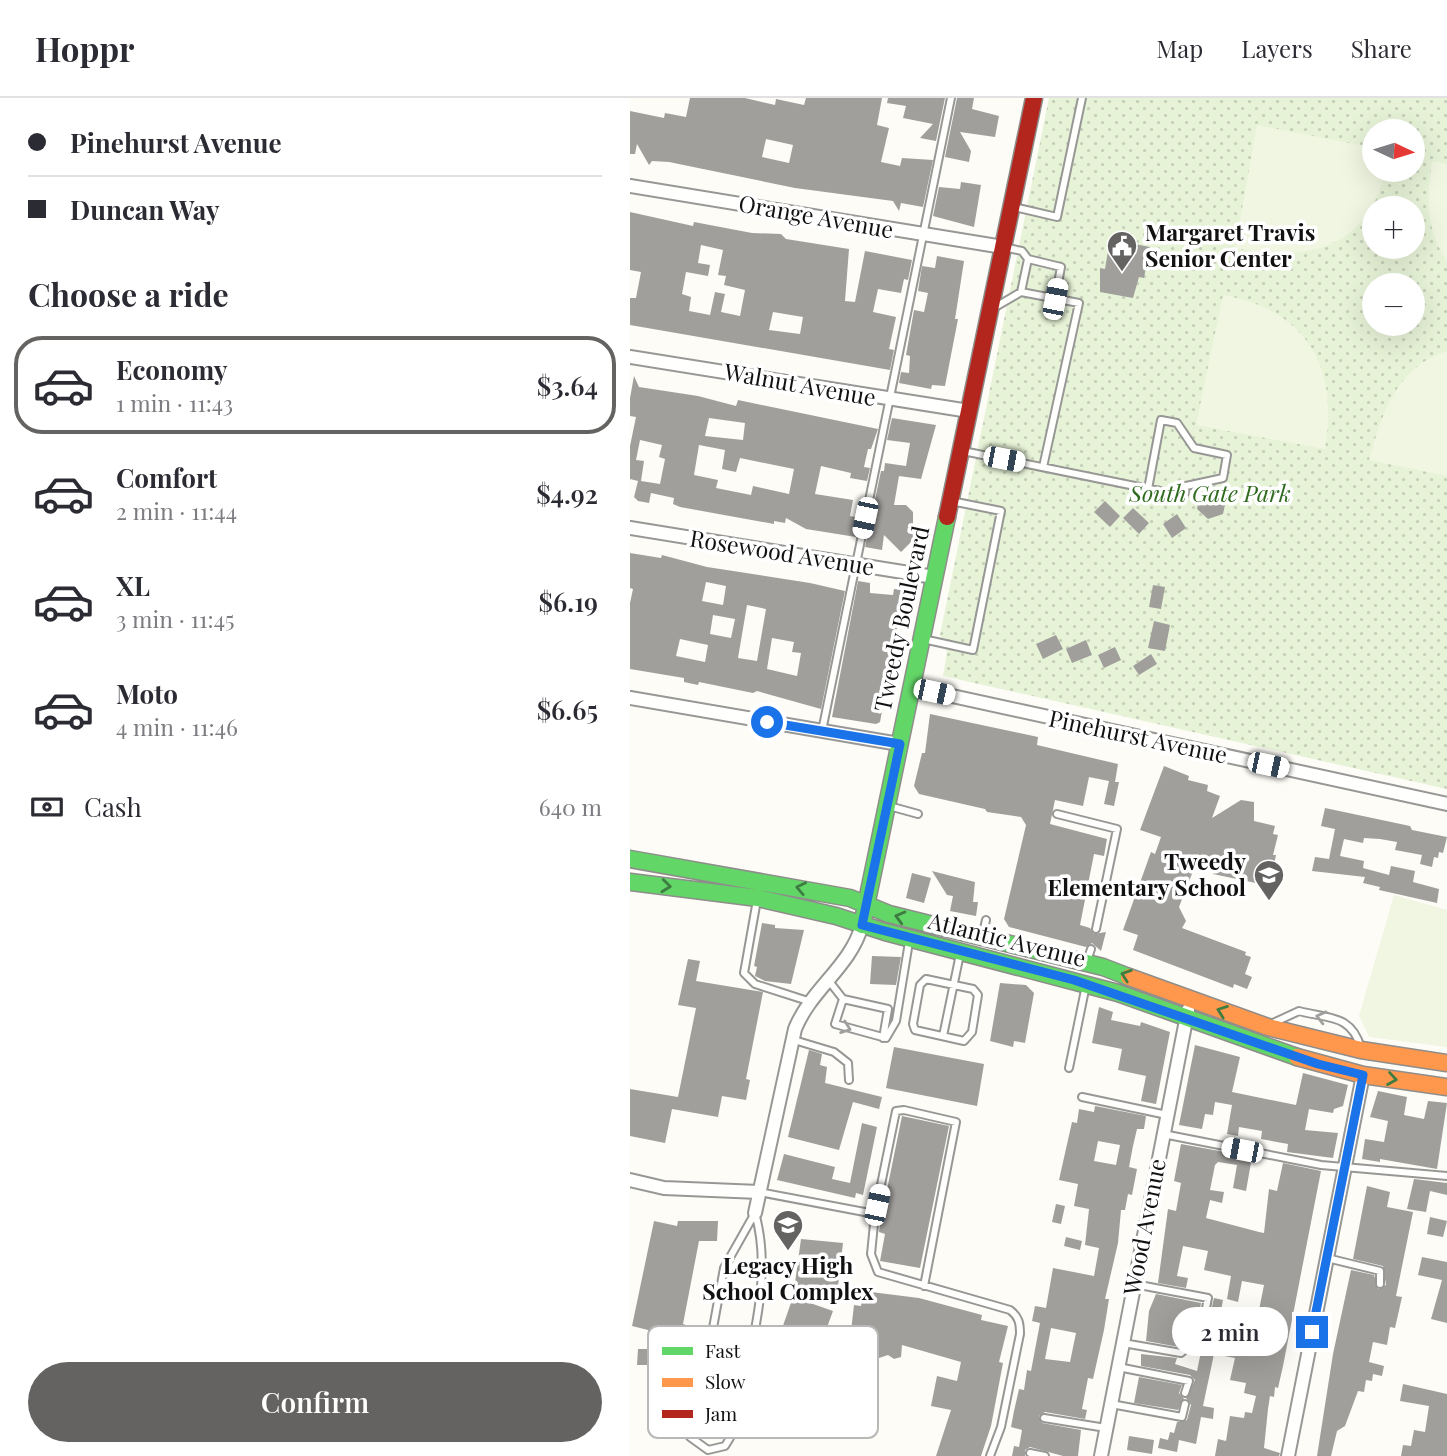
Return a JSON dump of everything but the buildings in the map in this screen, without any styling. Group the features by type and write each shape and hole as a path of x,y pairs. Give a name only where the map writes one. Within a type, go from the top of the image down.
{"main road":[{"name":"Tweedy Boulevard","path":"862,925 1034,98"},
{"name":"Atlantic Avenue","path":"633,861 770,882 867,905 889,914 982,939 1089,956 1190,999 1268,1027 1361,1050 1447,1063"},
{"name":"Atlantic Avenue","path":"630,882 758,898 1086,983 1318,1064 1363,1075 1447,1087"}],"street":[{"name":"Orange Avenue","path":"630,186 1003,247"},
{"name":"Walnut Avenue","path":"630,357 889,401 970,411"},
{"name":"Rosewood Avenue","path":"630,527 934,577"},
{"name":"Pinehurst Avenue","path":"911,687 1447,804"},
{"path":"630,698 900,744"},
{"name":"Tweedy Boulevard","path":"755,1213 792,1040 808,1002 847,957 862,925"},
{"name":"Wood Avenue","path":"1101,1456 1190,999"},
{"path":"1289,1456 1363,1075"},
{"path":"630,1180 664,1188 759,1192"}],"lane":[{"path":"822,732 951,98"},
{"path":"1011,207 1057,217 1082,98"},
{"path":"1003,247 1022,251 1028,259 1061,267 1055,299"},
{"path":"1021,292 1028,259"},
{"path":"990,310 1021,292 1079,303 1043,467"},
{"path":"961,451 1043,467 1148,489 1184,496 1186,486 1223,478 1227,455 1194,448 1177,423 1161,420 1148,489"},
{"path":"921,639 973,650 1001,511 951,501"},
{"path":"886,806 918,814"},
{"path":"1057,814 1117,829 1096,929"},
{"path":"758,898 744,972 755,985 808,1002"},
{"path":"982,939 986,920"},
{"path":"843,999 835,1024 883,1038 890,1034 896,1021 909,939"},
{"path":"943,1036 961,952"},
{"path":"828,979 843,999 888,1009 883,1038"},
{"path":"926,979 953,985 973,989 978,995 972,1032 964,1041 915,1030 913,1024 920,985 926,979"},
{"path":"1069,1068 1086,983"},
{"path":"1268,1027 1299,1011 1349,1024 1356,1031 1361,1050"},
{"path":"792,1040 834,1052 850,1067 849,1080"},
{"path":"1082,1097 1167,1115"},
{"path":"924,1286 956,1122 904,1110 896,1111 875,1214 873,1265 888,1278 1010,1310 1020,1323 1001,1427 990,1456"},
{"path":"1163,1134 1344,1168 1447,1176"},
{"path":"759,1192 875,1214"},
{"name":"Tweedy Boulevard","path":"713,1326 724,1268 755,1213"},
{"name":"Tweedy Boulevard","path":"754,1326 764,1270 762,1237 755,1213"},
{"path":"1327,1258 1380,1271 1380,1283"},
{"path":"1134,1284 1208,1298 1205,1313"},
{"path":"1123,1343 1181,1353 1188,1347"},
{"path":"1118,1367 1189,1381 1185,1393"},
{"path":"1111,1404 1182,1417 1185,1404"},
{"path":"1044,1418 1106,1428"},
{"name":"Tweedy Boulevard","path":"691,1438 708,1453 725,1446 730,1438"},
{"path":"1030,1453 1045,1456"}],"green space":[{"name":"South Gate Park","path":"1049,98 1447,98 1447,789 943,676 947,652 940,635"},
{"path":"1257,125 1362,146 1362,182 1381,182 1377,196 1362,196 1362,221 1349,233 1330,244 1309,251 1285,253 1235,248"},
{"path":"1432,161 1447,164 1447,261 1435,237 1429,213"},
{"path":"1223,295 1277,314 1296,329 1311,347 1321,369 1327,393 1325,449 1196,425"},
{"path":"1447,351 1447,476 1369,460 1386,410 1403,380 1430,358"},
{"path":"1394,895 1447,910 1447,1047 1369,1037 1359,1016"}],"traffic: fast":[{"path":"862,925 947,517"},
{"path":"630,859 850,898 889,914 1103,967 1129,977"},
{"path":"630,882 758,898 836,916 885,932 1118,993 1297,1057"}],"traffic: slow":[{"path":"1129,977 1268,1027 1361,1050 1447,1063"},
{"path":"1297,1057 1363,1075 1447,1087"}],"traffic: jam":[{"path":"947,517 1034,98"}],"place":[{"name":"Margaret Travis Senior Center","path":"1122,273"},
{"name":"Tweedy Elementary School","path":"1269,902"},
{"name":"Legacy High School Complex","path":"788,1252"}],"route":[{"path":"767,722 900,744 862,925 1118,993 1231,1035 1318,1064 1363,1075 1312,1332"}]}
